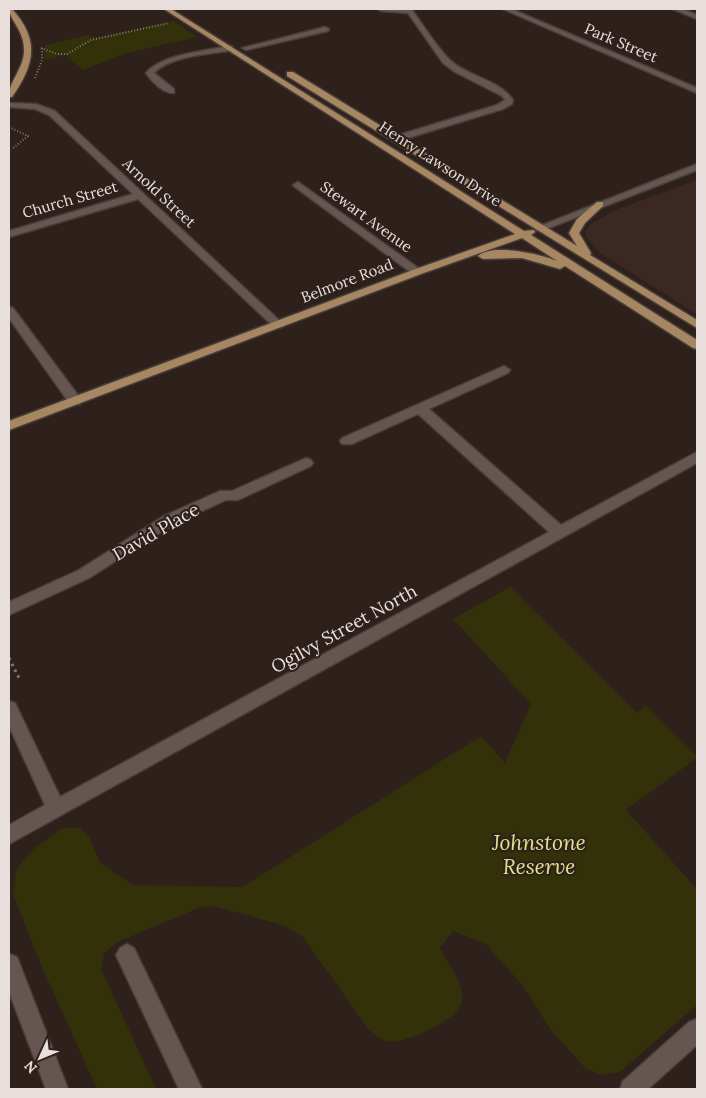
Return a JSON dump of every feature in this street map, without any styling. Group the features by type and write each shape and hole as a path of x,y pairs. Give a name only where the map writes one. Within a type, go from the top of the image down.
{"main road":[{"name":"Henry Lawson Drive","path":"167,9 618,293 697,345"},
{"path":"9,10 23,27 29,51 23,73 9,95"},
{"name":"Henry Lawson Drive","path":"280,68 697,325"},
{"path":"590,258 580,246 574,232 581,220 600,204"},
{"name":"Belmore Road","path":"9,426 416,272 540,228"},
{"path":"448,261 504,254 525,254 548,261 618,293"}],"street":[{"path":"381,9 410,10 446,61 458,70 505,94 509,100 520,102"},
{"name":"Park Street","path":"506,9 697,91"},
{"path":"676,9 697,17"},
{"path":"246,48 325,29"},
{"path":"171,91 153,78 150,73 155,68 165,63 229,48"},
{"path":"395,139 500,107 509,102 509,100"},
{"name":"Arnold Street","path":"9,105 36,107 52,113 278,324"},
{"name":"Belmore Road","path":"540,228 697,167"},
{"name":"Stewart Avenue","path":"298,185 416,272"},
{"name":"Church Street","path":"9,234 140,195"},
{"path":"9,310 75,401"},
{"path":"347,441 504,370"},
{"path":"420,408 560,534"},
{"name":"Ogilvy Street North","path":"9,835 560,534 697,457"},
{"name":"David Place","path":"9,609 84,574 169,520 225,495 232,496 306,464"},
{"path":"9,708 56,810"},
{"path":"127,955 191,1089"},
{"path":"9,964 57,1089"},
{"path":"631,1089 697,1030"}],"path":[{"path":"41,48 60,54 70,54 82,44 97,39 172,22"},
{"path":"9,127 28,136 12,149"},
{"path":"9,658 20,680"}],"shaded area":[{"path":"697,180 697,314 600,253 586,237 586,230 591,224 618,209"}],"green space":[{"path":"174,21 197,37 127,53 83,70 65,55 44,60 45,45 89,35 94,38"},
{"name":"Johnstone Reserve","path":"510,587 637,713 646,705 697,756 697,758 626,810 697,889 697,1005 620,1072 602,1075 585,1068 550,1029 524,987 485,943 453,931 440,948 456,975 461,990 461,1004 457,1011 428,1031 403,1040 385,1041 369,1030 303,937 286,926 213,906 198,908 118,942 104,953 101,969 156,1089 97,1089 41,965 13,894 16,870 26,857 36,847 63,828 80,828 90,838 100,863 133,885 243,887 481,736 505,763 531,704 453,619"}]}
